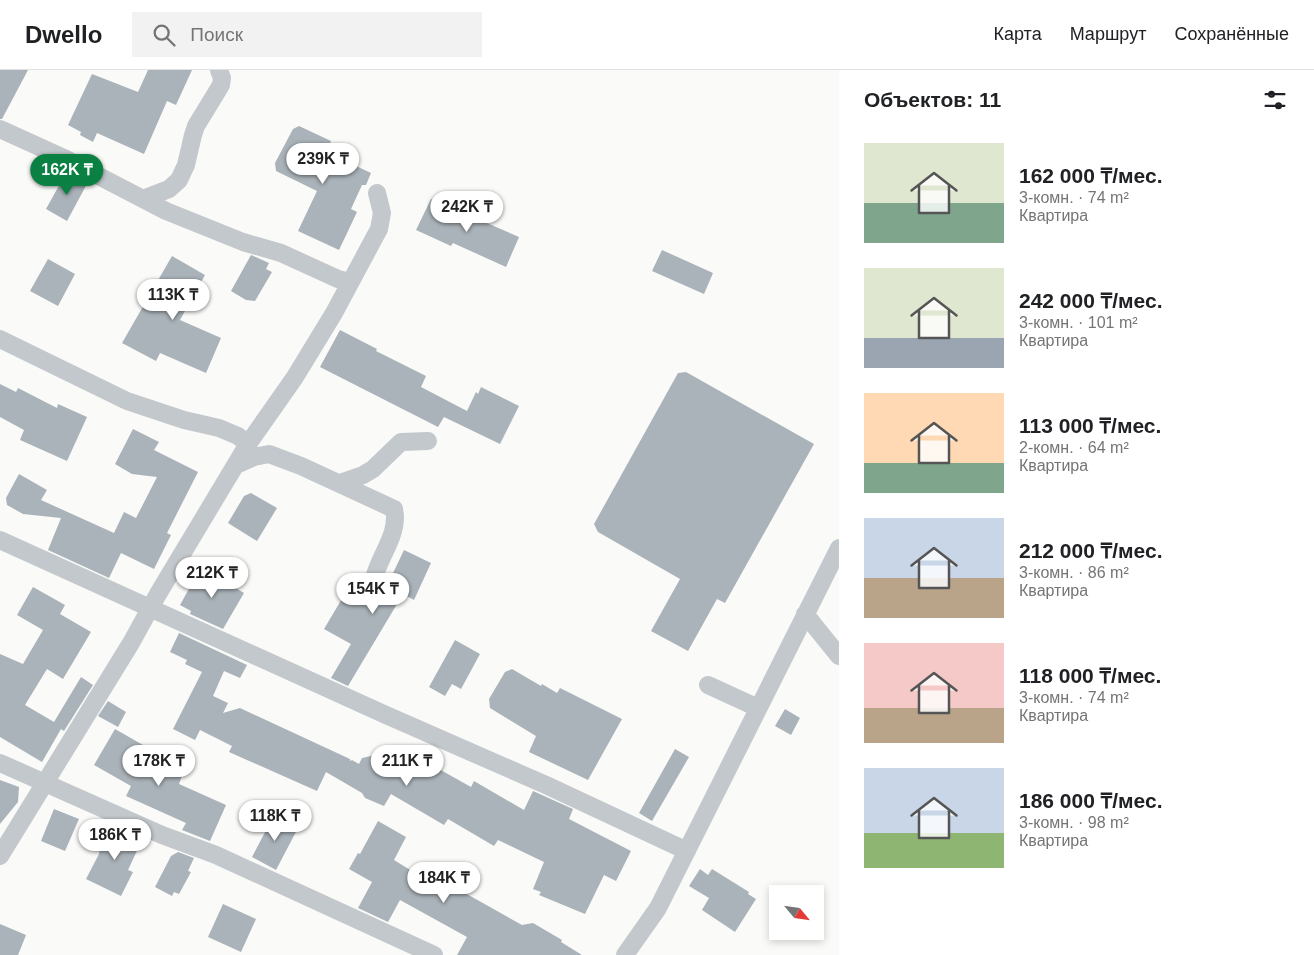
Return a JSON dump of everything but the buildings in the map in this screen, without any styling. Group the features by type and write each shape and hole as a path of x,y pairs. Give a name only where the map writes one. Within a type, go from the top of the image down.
{"street":[{"path":"143,199 170,189 183,173 196,126 221,86 222,78 219,70"},
{"path":"0,129 66,158 166,211 243,242 281,253 338,279 350,282"},
{"path":"0,856 131,644 248,444 295,377 334,313 379,229 382,213 377,193"},
{"path":"0,339 127,401 184,420 219,428 238,436 248,444"},
{"path":"340,483 363,475 373,469 401,442 428,441"},
{"path":"236,465 254,457 269,454 301,466 394,508 396,518 394,531 375,571 373,582"},
{"path":"0,540 386,715 546,784 687,851"},
{"path":"627,954 658,908 839,548"},
{"path":"805,614 839,656"},
{"path":"708,685 758,708"},
{"path":"0,763 162,835 216,855 434,955"}]}
